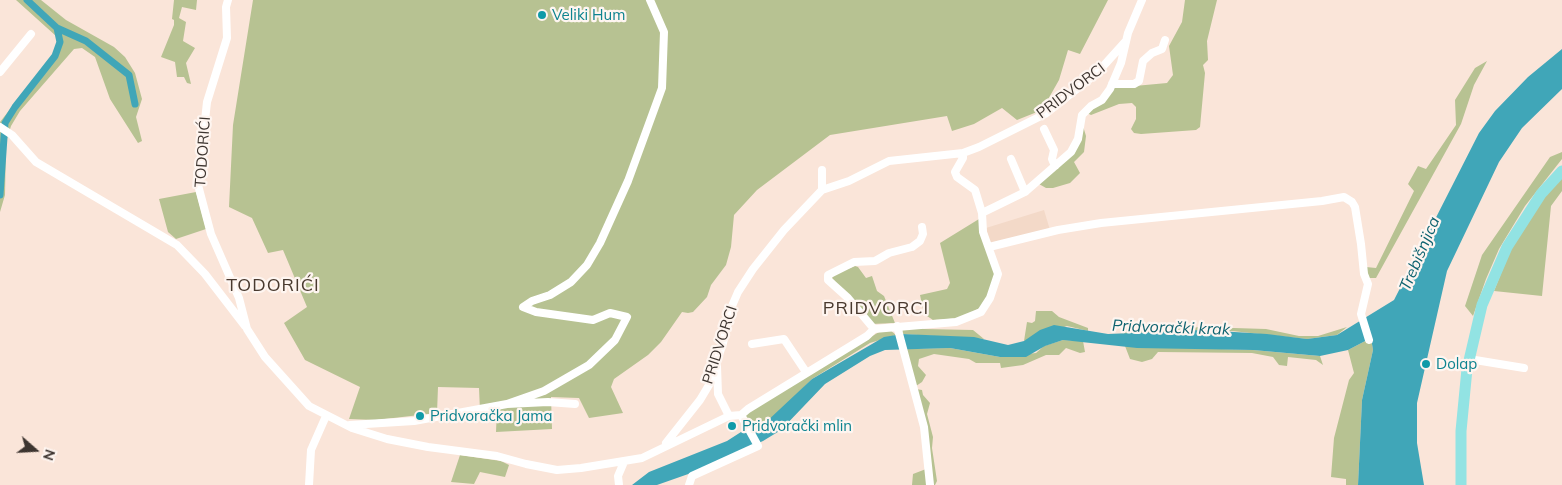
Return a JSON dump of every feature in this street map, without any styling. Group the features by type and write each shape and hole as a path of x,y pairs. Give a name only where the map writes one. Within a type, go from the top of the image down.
{"main road":[{"path":"1462,485 1461,431 1469,359 1482,305 1507,247 1540,194 1562,171"}],"street":[{"name":"TODORIĆI","path":"228,0 226,7 227,38 206,102 198,185 211,234 239,298 247,329"},
{"path":"507,404 544,391 589,365 615,340 627,317 610,313 593,320 536,312 523,307 532,301 550,295 571,282 587,265 600,243 628,181 662,88 664,32 650,0"},
{"name":"PRIDVORCI","path":"982,213 1025,192 1075,147 1082,115 1107,94 1112,84 1121,63 1125,42 1142,0"},
{"path":"0,72 31,34"},
{"path":"1112,84 1134,84 1139,81 1144,61 1152,53 1162,49 1165,40"},
{"name":"PRIDVORCI","path":"664,447 700,400 717,364 732,306 752,269 784,230 822,190 849,181 889,160 963,153 1045,114 1097,74 1125,42"},
{"name":"TODORIĆI","path":"2,128 36,162 177,245 205,274 247,329 265,357 292,388 309,406 326,416"},
{"path":"1044,129 1054,150 1052,159 1055,166"},
{"path":"689,485 692,476 758,446 741,415 748,409 806,372 849,348 874,329 898,330 956,322 981,312 990,298 998,274 983,232 982,213 975,190 956,177 955,172 963,158 963,153"},
{"path":"1011,159 1025,192"},
{"path":"822,170 822,190"},
{"path":"988,247 1058,230 1101,223 1322,201 1344,197 1352,202 1355,207 1364,274 1368,284 1361,314 1369,340"},
{"path":"874,329 848,298 828,280 828,276 854,262 875,261 889,253 912,246 920,241 923,234 922,227"},
{"path":"898,330 924,427 930,485"},
{"name":"PRIDVORCI","path":"752,344 784,339 806,372"},
{"path":"1469,359 1524,368"},
{"path":"717,364 718,394 729,416"},
{"path":"346,425 414,421 507,404 548,402 575,404"},
{"name":"PRIDVORCI","path":"326,416 387,439 428,447 497,456 557,470 642,458 729,416 741,415"},
{"path":"309,485 311,450 326,416"},
{"path":"619,485 618,476 624,462"}],"shaded area":[{"path":"1044,210 1050,230 990,244 986,228"}],"green space":[{"path":"16,0 41,0 66,20 114,47 125,57 135,73 142,99 136,117 142,141 138,143 110,99 95,57 82,48 74,49 20,111 11,126 6,142 5,195 0,212 0,122 52,56 57,44 56,36"},
{"path":"174,0 197,0 196,10 182,7 179,18 186,22 183,41 195,48 186,63 191,84 187,83 184,77 177,77 175,62 161,57 174,25 174,20 172,19"},
{"path":"253,0 1108,0 1080,54 1068,50 1059,80 1042,110 1017,120 1002,108 974,124 952,131 947,116 830,135 757,190 734,215 731,247 726,265 711,285 707,297 693,312 682,312 661,342 648,355 614,379 611,387 623,413 589,418 579,398 551,397 552,429 496,432 497,408 480,411 479,388 438,387 437,413 376,420 349,419 360,387 305,360 284,323 307,307 283,250 268,253 252,218 229,207 233,125"},
{"path":"1185,0 1217,0 1207,41 1208,60 1203,65 1205,73 1200,127 1196,130 1134,133 1131,129 1136,119 1136,107 1132,103 1119,104 1091,115 1087,113 1113,88 1167,83 1173,75 1169,46 1182,22"},
{"path":"1487,61 1474,85 1461,124 1376,278 1369,278 1366,267 1376,268 1414,191 1408,184 1418,166 1426,169 1456,125 1455,100 1475,68"},
{"path":"1083,126 1086,136 1084,152 1074,162 1080,173 1070,183 1053,188 1046,188 1039,184 1075,152"},
{"path":"1562,152 1562,159 1525,206 1499,249 1473,316 1465,306 1482,255 1550,157"},
{"path":"1562,177 1562,191 1551,206 1542,296 1494,291 1512,246 1543,197"},
{"path":"196,192 206,229 176,239 168,232 159,199"},
{"path":"979,219 996,274 985,305 962,318 933,320 924,314 920,295 947,289 950,283 940,243"},
{"path":"855,266 858,267 866,278 872,276 877,291 884,296 895,323 871,324 832,278 835,274"},
{"path":"1036,311 1052,311 1059,317 1088,328 1088,331 1067,326 1024,341 1027,322 1032,323 1035,321"},
{"path":"918,327 924,329 973,330 984,339 902,334 903,328"},
{"path":"1122,327 1131,330 1202,327 1266,329 1299,336 1318,336 1347,327 1337,335 1307,339 1232,331 1122,334"},
{"path":"890,330 896,335 870,343 812,379 777,414 764,424 751,429 745,413 879,332"},
{"path":"1371,338 1373,350 1362,400 1358,485 1346,485 1346,479 1331,477 1334,438 1349,380 1354,373 1348,350"},
{"path":"1063,340 1083,341 1085,352 1080,353 1066,348 1059,355 1046,355 1023,365 1001,368 1000,363 976,363 969,359 934,354 919,359 918,366 926,375 922,382 916,386 905,349 950,348 1000,357 1036,353 1044,346"},
{"path":"1125,346 1253,350 1320,356 1323,365 1316,360 1288,357 1287,366 1279,365 1273,357 1252,353 1158,352 1152,359 1142,362 1130,359"},
{"path":"916,389 922,390 923,395 930,403 927,414 933,437 932,448 937,481 935,485 932,485"},
{"path":"460,455 501,461 509,465 505,477 480,472 474,484 451,482"},
{"path":"926,469 927,485 912,485 913,474"}],"water":[{"name":"Trebišnjica","path":"1562,49 1562,89 1522,128 1499,162 1447,271 1417,403 1417,443 1424,485 1358,485 1362,400 1373,350 1371,338 1348,350 1320,356 1253,350 1137,348 1063,340 1045,346 1026,357 1000,357 950,348 885,350 870,356 825,384 781,430 763,441 694,472 657,485 632,485 649,472 764,424 812,379 884,337 902,334 974,337 1008,345 1024,341 1040,330 1054,325 1108,334 1202,330 1267,334 1307,339 1337,335 1394,300 1479,133 1495,111 1528,77"}],"waterway":[{"path":"0,195 5,123 15,107 55,56 60,42 57,28 27,0"},
{"path":"57,28 86,41 129,75 135,104"}],"place":[{"name":"Veliki Hum","path":"542,15"},
{"name":"Dolap","path":"1426,364"},
{"name":"Pridvoračka Jama","path":"420,416"},
{"name":"Pridvorački mlin","path":"732,426"}],"district":[{"name":"TODORIĆI","path":"273,286"},
{"name":"PRIDVORCI","path":"876,309"}],"water label":[{"name":"Pridvorački krak","path":"1171,328"}]}
